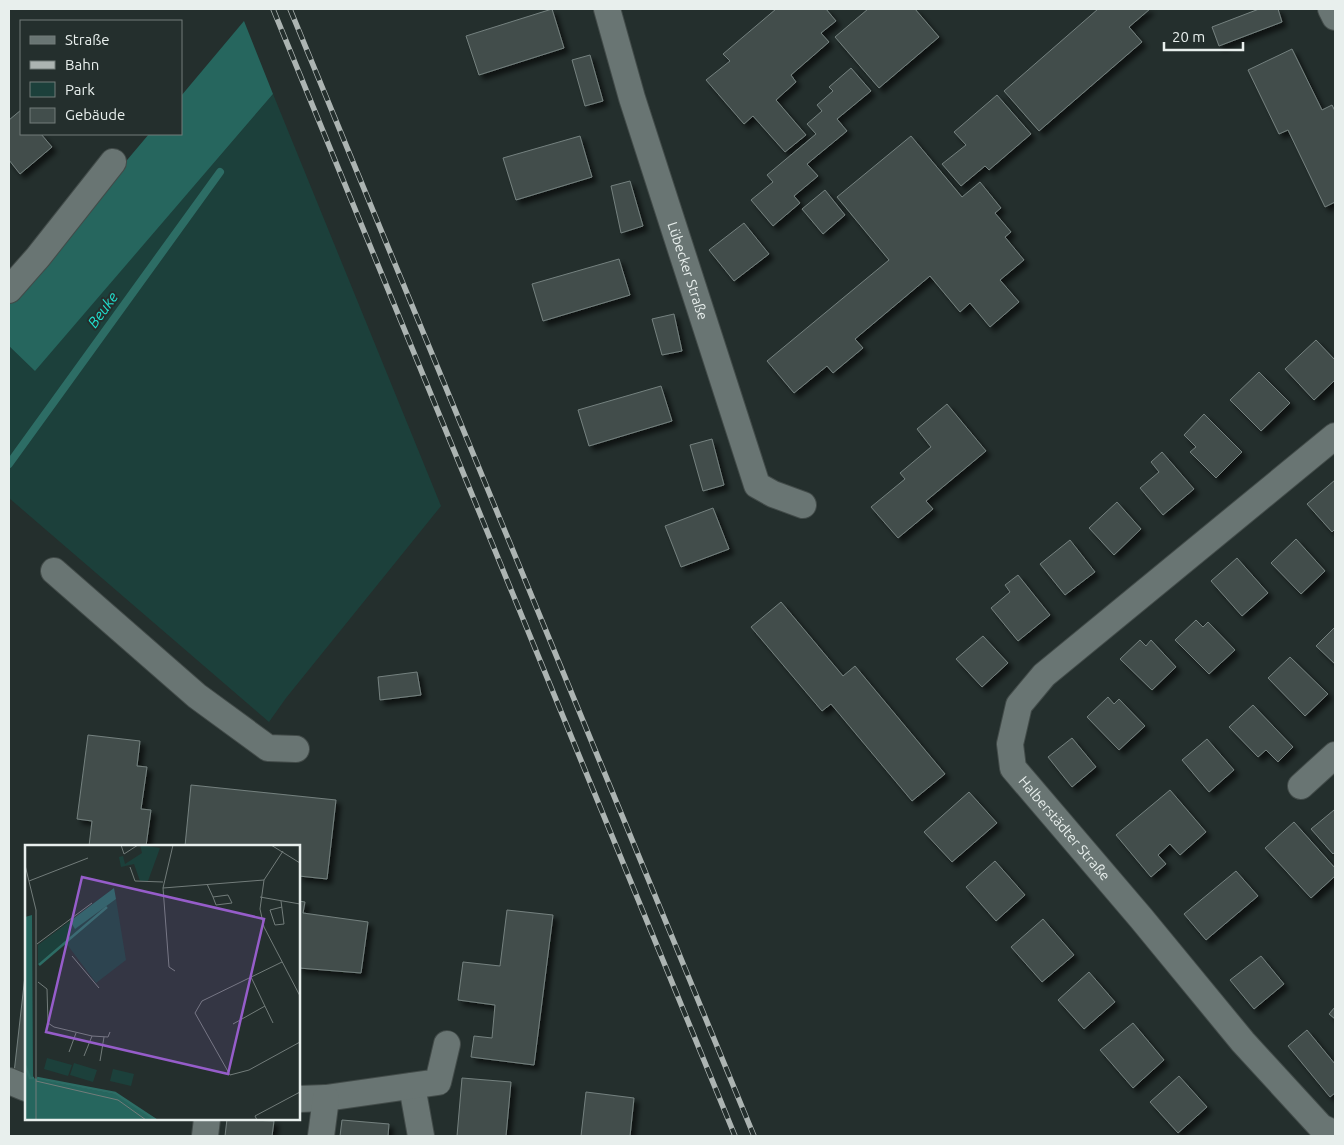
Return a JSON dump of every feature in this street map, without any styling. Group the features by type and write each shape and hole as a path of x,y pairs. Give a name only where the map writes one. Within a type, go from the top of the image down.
{"street":[{"name":"Lübecker Straße","path":"607,9 627,81 757,485 773,494 803,505"},
{"path":"1331,9 1335,17"},
{"path":"9,290 38,257 113,162"},
{"name":"Halberstädter Straße","path":"1335,436 1044,675 1019,705 1010,744 1013,768 1141,918 1243,1042 1321,1127 1335,1134"},
{"path":"54,571 197,696 268,748 296,749"},
{"path":"1301,786 1335,755"},
{"path":"300,1099 326,1098 438,1082 447,1044"},
{"path":"9,1081 25,1088"},
{"path":"412,1086 421,1136"},
{"path":"321,1136 326,1098"},
{"path":"205,1136 208,1120"}],"green space":[{"path":"244,21 273,94 35,371 9,346 9,300 148,135 182,135 182,95"},
{"path":"273,94 441,506 286,698 269,722 9,498 9,346 35,370"}],"building":[{"path":"552,9 564,48 479,75 466,36"},
{"path":"776,9 826,9 836,21 821,33 829,42 791,75 796,82 776,100 806,135 785,152 753,116 744,124 706,80 730,61 723,54"},
{"path":"868,9 915,9 939,37 879,88 835,37"},
{"path":"1098,9 1150,9 1129,27 1142,42 1039,131 1004,91"},
{"path":"1259,9 1278,9 1282,22 1219,46 1212,27"},
{"path":"1292,49 1322,110 1332,105 1335,111 1335,202 1325,207 1288,130 1279,134 1248,70"},
{"path":"590,55 603,101 585,106 572,60"},
{"path":"851,68 871,91 837,119 847,131 807,164 818,176 794,196 800,203 773,226 751,200 773,182 767,175 816,134 807,124 822,111 817,105 833,91 829,87"},
{"path":"997,95 1031,134 989,170 985,166 961,186 942,164 966,145 954,132"},
{"path":"20,111 20,135 42,135 52,147 20,174 9,160 9,120"},
{"path":"580,136 592,177 516,200 503,158"},
{"path":"911,136 962,197 980,182 1001,208 995,213 1011,232 1005,237 1024,260 1000,280 1019,302 990,327 970,303 960,312 930,276 855,339 863,348 833,373 827,366 794,393 767,361 889,260 837,197"},
{"path":"630,181 643,226 621,233 611,186"},
{"path":"825,190 845,215 823,234 802,209"},
{"path":"744,223 769,254 734,281 709,250"},
{"path":"619,259 630,295 543,321 532,284"},
{"path":"674,314 682,351 662,355 652,319"},
{"path":"1316,340 1335,360 1335,380 1314,400 1285,369"},
{"path":"1259,372 1290,403 1261,431 1230,400"},
{"path":"661,386 672,421 589,446 578,410"},
{"path":"947,404 986,451 926,501 933,509 898,538 871,507 905,479 900,473 931,447 917,429"},
{"path":"1204,414 1242,452 1216,478 1190,452 1196,447 1184,435"},
{"path":"712,439 724,485 703,491 690,445"},
{"path":"1162,452 1194,489 1163,515 1140,488 1159,472 1151,462"},
{"path":"1335,480 1335,529 1332,532 1307,504"},
{"path":"1117,502 1141,529 1114,555 1089,528"},
{"path":"713,508 729,549 681,567 665,526"},
{"path":"1296,539 1325,571 1301,594 1271,563"},
{"path":"1070,540 1095,572 1065,595 1040,564"},
{"path":"1237,558 1268,593 1242,616 1211,581"},
{"path":"1018,575 1050,615 1018,641 991,608 1010,592 1005,585"},
{"path":"781,602 843,676 855,666 945,774 912,801 831,704 822,711 751,627"},
{"path":"1196,620 1203,627 1208,622 1235,650 1209,674 1175,640"},
{"path":"1335,627 1335,664 1316,646"},
{"path":"983,636 1008,663 982,687 956,659"},
{"path":"1140,640 1146,646 1151,640 1176,667 1152,690 1120,659"},
{"path":"1290,657 1328,694 1305,716 1268,678"},
{"path":"417,672 421,695 380,700 378,677"},
{"path":"1108,697 1114,704 1119,699 1145,726 1119,750 1087,717"},
{"path":"1253,705 1293,747 1278,762 1266,750 1258,757 1229,727"},
{"path":"88,735 140,741 137,766 147,767 141,809 151,810 146,845 89,845 92,821 77,819"},
{"path":"1072,738 1096,767 1072,787 1048,757"},
{"path":"1207,739 1234,770 1209,792 1182,760"},
{"path":"191,785 336,800 327,879 300,876 300,845 185,845"},
{"path":"1170,790 1206,832 1180,855 1170,844 1158,855 1166,864 1151,877 1116,835"},
{"path":"969,792 997,823 952,862 924,832"},
{"path":"1334,810 1335,852 1333,854 1311,829"},
{"path":"1294,822 1335,868 1335,876 1311,898 1265,848"},
{"path":"995,861 1025,895 996,921 966,887"},
{"path":"1236,871 1258,896 1206,940 1184,914"},
{"path":"300,901 305,902 303,913 368,922 361,973 300,968"},
{"path":"507,910 553,915 534,1065 471,1057 474,1036 492,1038 495,1005 458,1000 463,962 500,966"},
{"path":"1043,919 1074,955 1042,982 1011,947"},
{"path":"1261,956 1284,984 1254,1009 1230,980"},
{"path":"1089,972 1115,1002 1084,1029 1058,1000"},
{"path":"25,976 25,1074 14,1073"},
{"path":"1335,1007 1335,1019 1329,1014"},
{"path":"1133,1023 1164,1060 1133,1088 1100,1050"},
{"path":"1307,1030 1335,1064 1335,1093 1330,1097 1288,1046"},
{"path":"1179,1076 1207,1107 1178,1133 1150,1102"},
{"path":"462,1078 511,1082 506,1136 457,1136"},
{"path":"586,1092 634,1098 630,1136 581,1136"},
{"path":"227,1120 274,1121 272,1136 225,1136"},
{"path":"342,1120 389,1124 388,1136 340,1136"}],"waterway":[{"name":"Beuke","path":"9,464 220,172"}],"railway":[{"path":"273,9 735,1136"},
{"path":"290,9 754,1136"}]}
